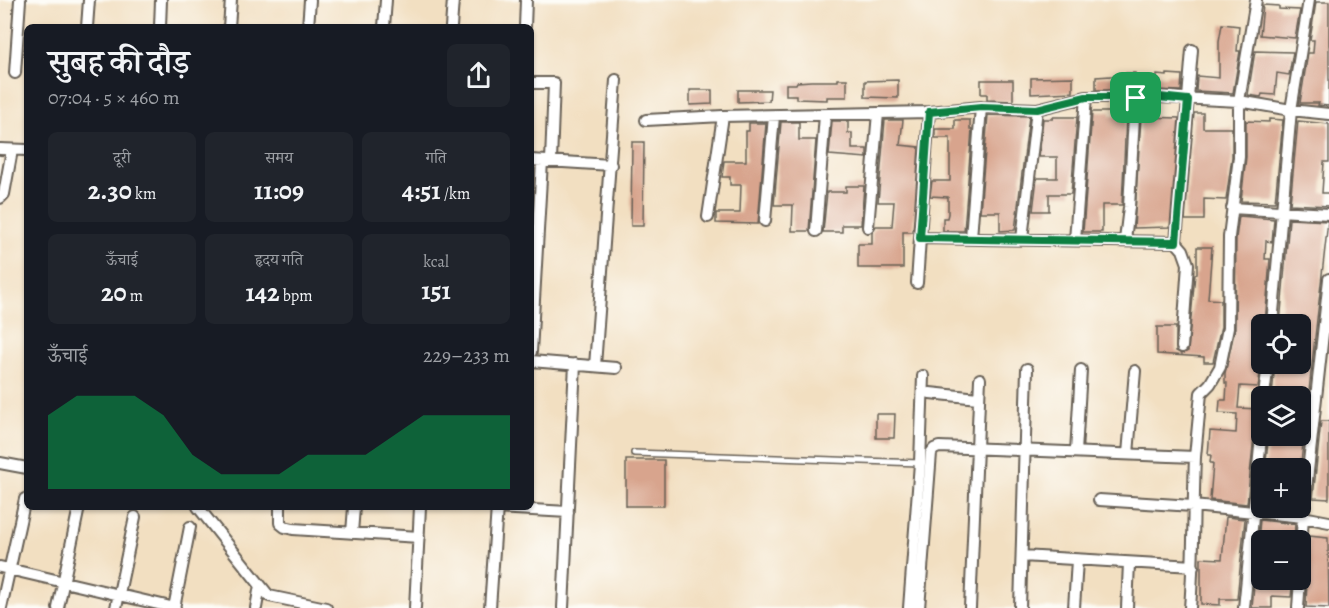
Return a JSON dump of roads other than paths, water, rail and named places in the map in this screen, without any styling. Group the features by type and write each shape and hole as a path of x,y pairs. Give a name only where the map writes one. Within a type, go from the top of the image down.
{"street":[{"path":"15,73 20,0"},
{"path":"87,24 89,0"},
{"path":"160,24 161,0"},
{"path":"229,24 231,0"},
{"path":"308,24 310,0"},
{"path":"384,24 386,0"},
{"path":"451,24 453,0"},
{"path":"525,24 526,0"},
{"path":"1190,608 1195,457 1201,393 1210,384 1220,367 1228,328 1229,237 1239,157 1239,101 1256,0"},
{"path":"1273,314 1291,110 1309,0"},
{"path":"1182,347 1188,264 1183,250 1176,242 1192,50"},
{"path":"596,366 616,80"},
{"path":"534,83 555,83 541,161 534,295"},
{"path":"646,120 723,116 929,112 981,107 1037,109 1086,97 1159,97 1239,101 1329,114"},
{"path":"1075,240 1086,97"},
{"path":"1125,240 1136,98"},
{"path":"971,238 981,107"},
{"path":"1022,239 1037,109"},
{"path":"917,283 929,112"},
{"path":"868,227 878,113"},
{"path":"816,231 825,115"},
{"path":"708,217 723,116"},
{"path":"765,221 774,116"},
{"path":"0,149 24,150"},
{"path":"0,198 4,194 12,150"},
{"path":"541,161 611,165"},
{"path":"1232,208 1329,214"},
{"path":"920,238 1176,242"},
{"path":"1309,458 1329,279"},
{"path":"534,361 616,368"},
{"path":"562,608 575,364"},
{"path":"1020,608 1027,369"},
{"path":"1076,452 1081,370"},
{"path":"1128,454 1135,371"},
{"path":"909,608 921,464 923,376"},
{"path":"969,608 980,379"},
{"path":"930,393 978,398"},
{"path":"919,608 931,453 939,447 1195,457"},
{"path":"0,463 24,467"},
{"path":"1099,500 1251,512"},
{"path":"1,608 4,568 24,502"},
{"path":"58,608 79,510"},
{"path":"200,510 269,596 324,608"},
{"path":"279,510 280,523 285,527 419,537"},
{"path":"352,533 354,510"},
{"path":"415,608 420,510"},
{"path":"490,608 496,510"},
{"path":"532,510 567,512"},
{"path":"116,608 135,517"},
{"path":"1244,608 1252,518"},
{"path":"1308,518 1329,522"},
{"path":"4,568 174,608 190,527"},
{"path":"1022,556 1193,566"},
{"path":"1074,608 1077,560"},
{"path":"1126,608 1129,563"},
{"path":"256,608 260,585"},
{"path":"1298,608 1299,590"}],"lane":[{"path":"634,453 921,464"}]}
